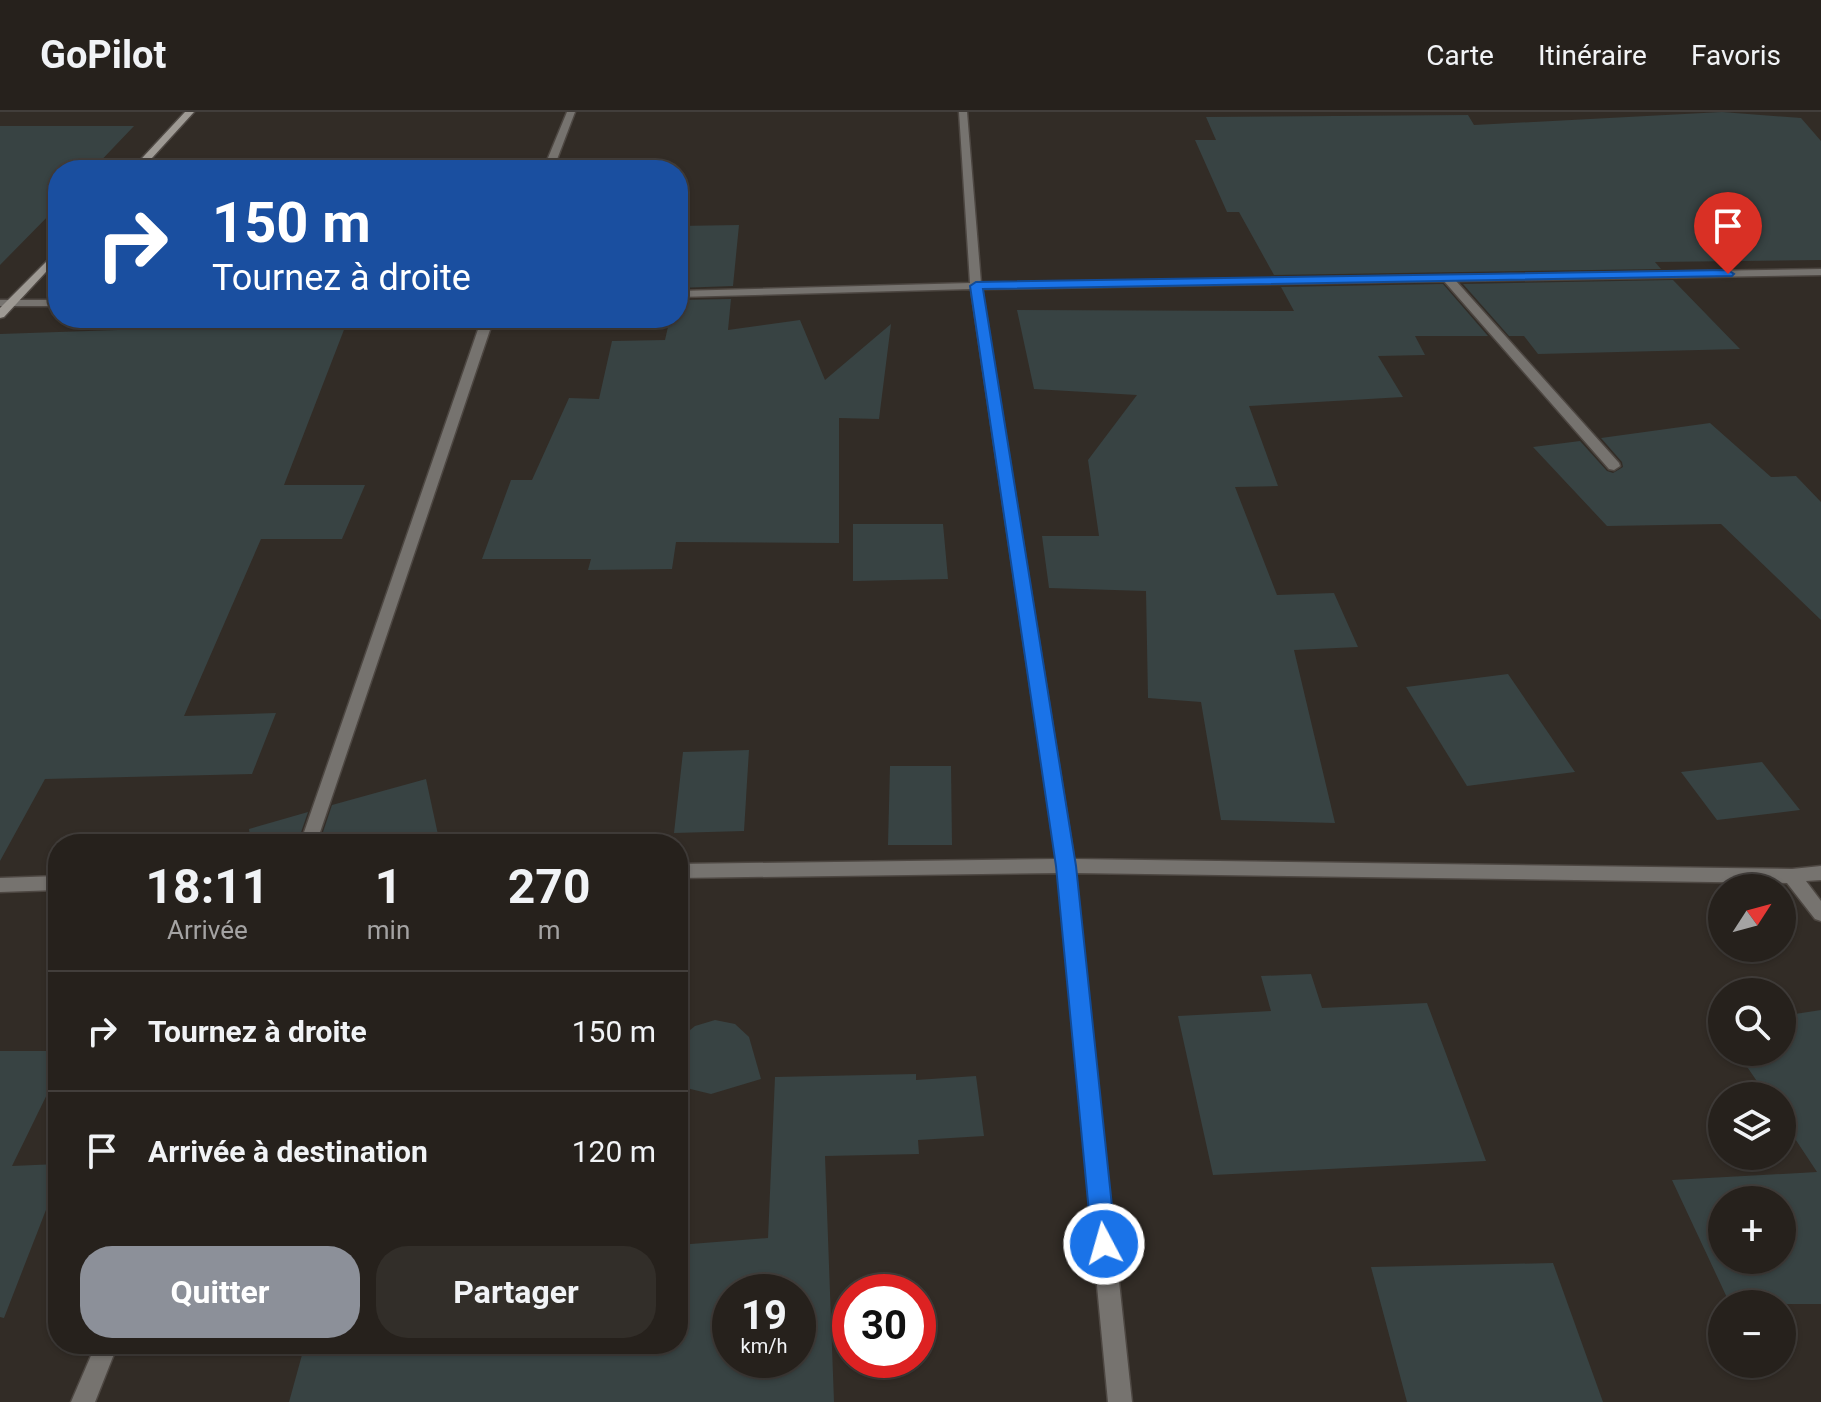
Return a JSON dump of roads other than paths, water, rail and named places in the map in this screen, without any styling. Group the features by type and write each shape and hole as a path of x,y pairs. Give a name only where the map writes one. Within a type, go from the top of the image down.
{"street":[{"path":"145,160 190,112"},
{"path":"552,160 571,112"},
{"path":"963,112 976,286 1066,866 1120,1402"},
{"path":"0,315 5,303 48,262"},
{"path":"688,294 1821,272"},
{"path":"1448,279 1614,466"},
{"path":"5,303 48,303"},
{"path":"311,834 485,328"},
{"path":"688,871 1066,866 1708,875"},
{"path":"1796,876 1821,873"},
{"path":"1796,881 1821,914"},
{"path":"0,885 48,883"},
{"path":"83,1402 103,1354"}]}
